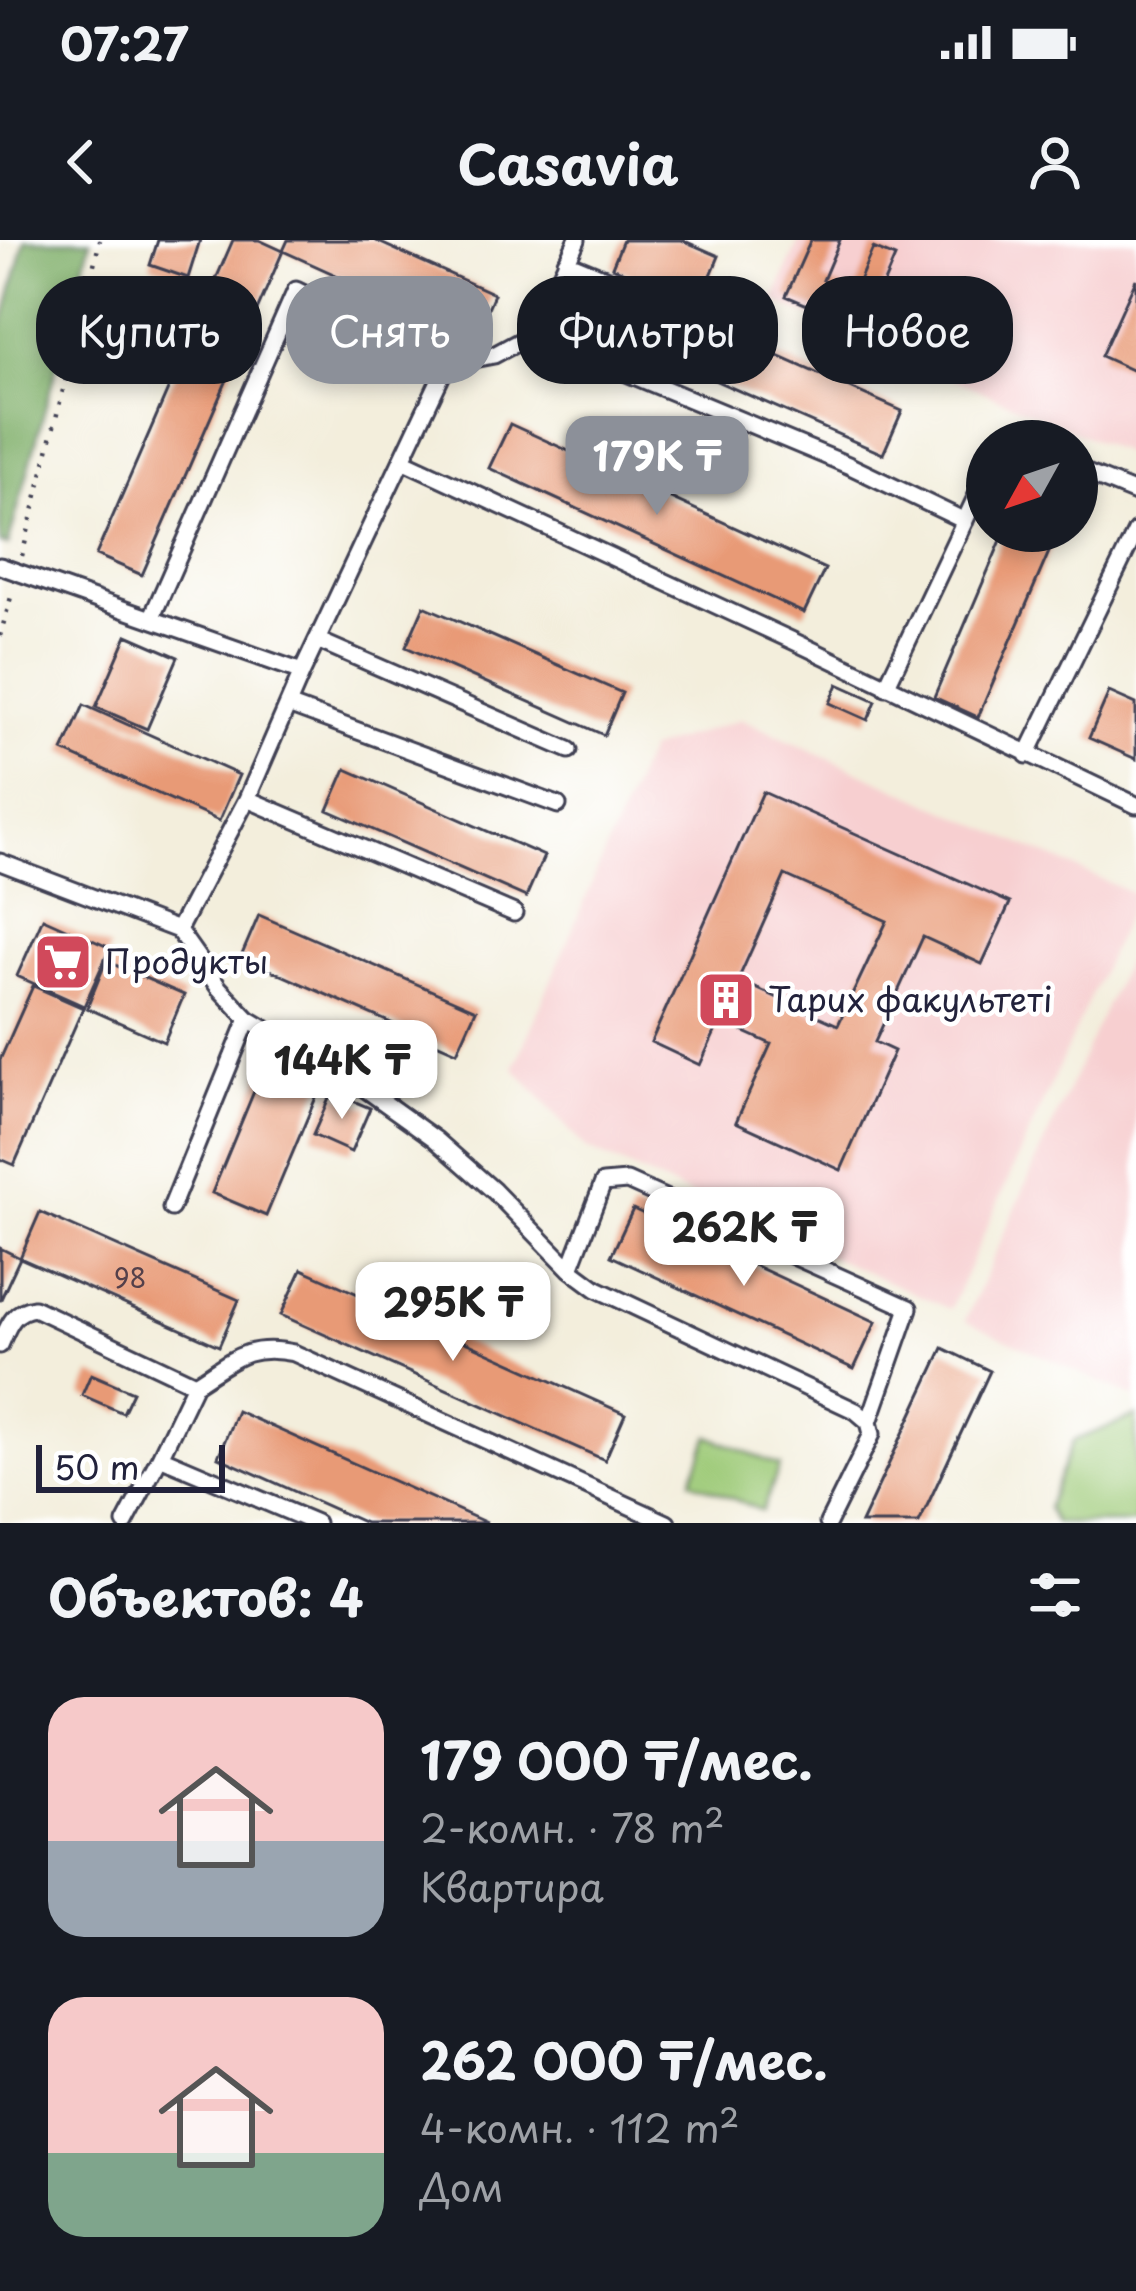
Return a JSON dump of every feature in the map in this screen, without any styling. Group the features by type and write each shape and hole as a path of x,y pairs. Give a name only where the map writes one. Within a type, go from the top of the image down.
{"lane":[{"path":"560,276 577,240"},
{"path":"566,262 600,276"},
{"path":"151,619 286,313"},
{"path":"178,929 248,799 302,672 438,384"},
{"path":"653,384 848,465 965,521 886,687"},
{"path":"402,460 1136,805"},
{"path":"1098,478 1136,493"},
{"path":"1027,755 1131,556 1136,531"},
{"path":"0,566 302,672"},
{"path":"317,640 569,750"},
{"path":"288,705 558,805"},
{"path":"248,799 514,913"},
{"path":"0,862 178,929 219,988 248,1019 364,1088 435,1139 570,1269 597,1289 856,1411 869,1422"},
{"path":"171,1208 248,1019"},
{"path":"570,1269 603,1183 627,1181 909,1308 869,1422 872,1434 828,1523"},
{"path":"0,1345 13,1318 21,1310 34,1308 195,1384"},
{"path":"125,1523 195,1384 245,1353 268,1347 294,1353 667,1523"},
{"path":"160,1456 316,1523"}],"path":[{"path":"0,636 100,240"}],"shaded area":[{"path":"799,240 1136,240 1136,458 1098,442 1098,420 1048,420 965,384 1013,384 1013,276 802,276 802,313 778,303 778,291"},
{"path":"741,719 1136,895 950,1309 586,1149 514,1068 648,750"},
{"path":"1136,938 1136,1398 965,1321"}],"green space":[{"path":"25,240 91,240 81,276 36,276 36,384 52,384 8,545 0,543 0,334"},
{"path":"1136,1416 1136,1523 1055,1523 1047,1508 1073,1441"},
{"path":"709,1436 780,1466 762,1511 691,1481"}],"building":[{"path":"158,240 200,240 189,276 150,265"},
{"path":"233,240 259,240 283,251 262,299 262,276 217,276"},
{"path":"288,240 374,240 454,276 338,276 283,251"},
{"path":"623,240 682,240 719,256 711,276 633,276 612,267"},
{"path":"811,240 840,240 825,276 802,276 802,303 786,296"},
{"path":"873,248 895,257 887,276 861,276"},
{"path":"1136,279 1136,372 1101,356"},
{"path":"778,356 802,367 802,384 841,384 902,411 883,454 723,384 778,384"},
{"path":"170,384 225,384 142,575 96,555"},
{"path":"510,424 825,569 804,613 489,468"},
{"path":"996,552 1049,552 978,717 934,697"},
{"path":"424,606 622,693 604,735 406,647"},
{"path":"127,635 178,657 147,729 96,707"},
{"path":"838,684 876,701 868,720 830,703"},
{"path":"1109,692 1136,704 1136,759 1089,738"},
{"path":"84,705 239,775 219,821 63,751"},
{"path":"346,769 544,856 526,897 328,810"},
{"name":"Тарих факультеті","path":"763,792 1010,903 982,964 923,937 875,1042 894,1051 841,1170 736,1122 771,1044 720,1021 700,1065 651,1042","holes":["785,875 887,921 838,1025 738,980"]},
{"path":"259,915 476,1010 457,1052 241,957"},
{"name":"Продукты","path":"43,918 110,948 84,1006 17,976"},
{"path":"106,961 184,995 164,1042 87,1008"},
{"path":"33,986 83,1008 14,1165 0,1159 0,1060"},
{"path":"267,1060 322,1083 266,1216 212,1193"},
{"path":"332,1092 370,1108 351,1152 313,1135"},
{"path":"633,1209 876,1322 854,1369 611,1256"},
{"path":"40,1212 239,1300 219,1346 20,1258"},
{"path":"0,1248 20,1258 0,1301"},
{"path":"302,1269 625,1414 605,1460 281,1315"},
{"path":"943,1348 990,1371 919,1523 861,1523"},
{"path":"91,1374 133,1392 123,1413 82,1395"},
{"path":"237,1411 487,1523 365,1523 218,1457"}],"place":[{"name":"Продукты","path":"63,962"},
{"name":"Тарих факультеті","path":"726,1000"}]}
